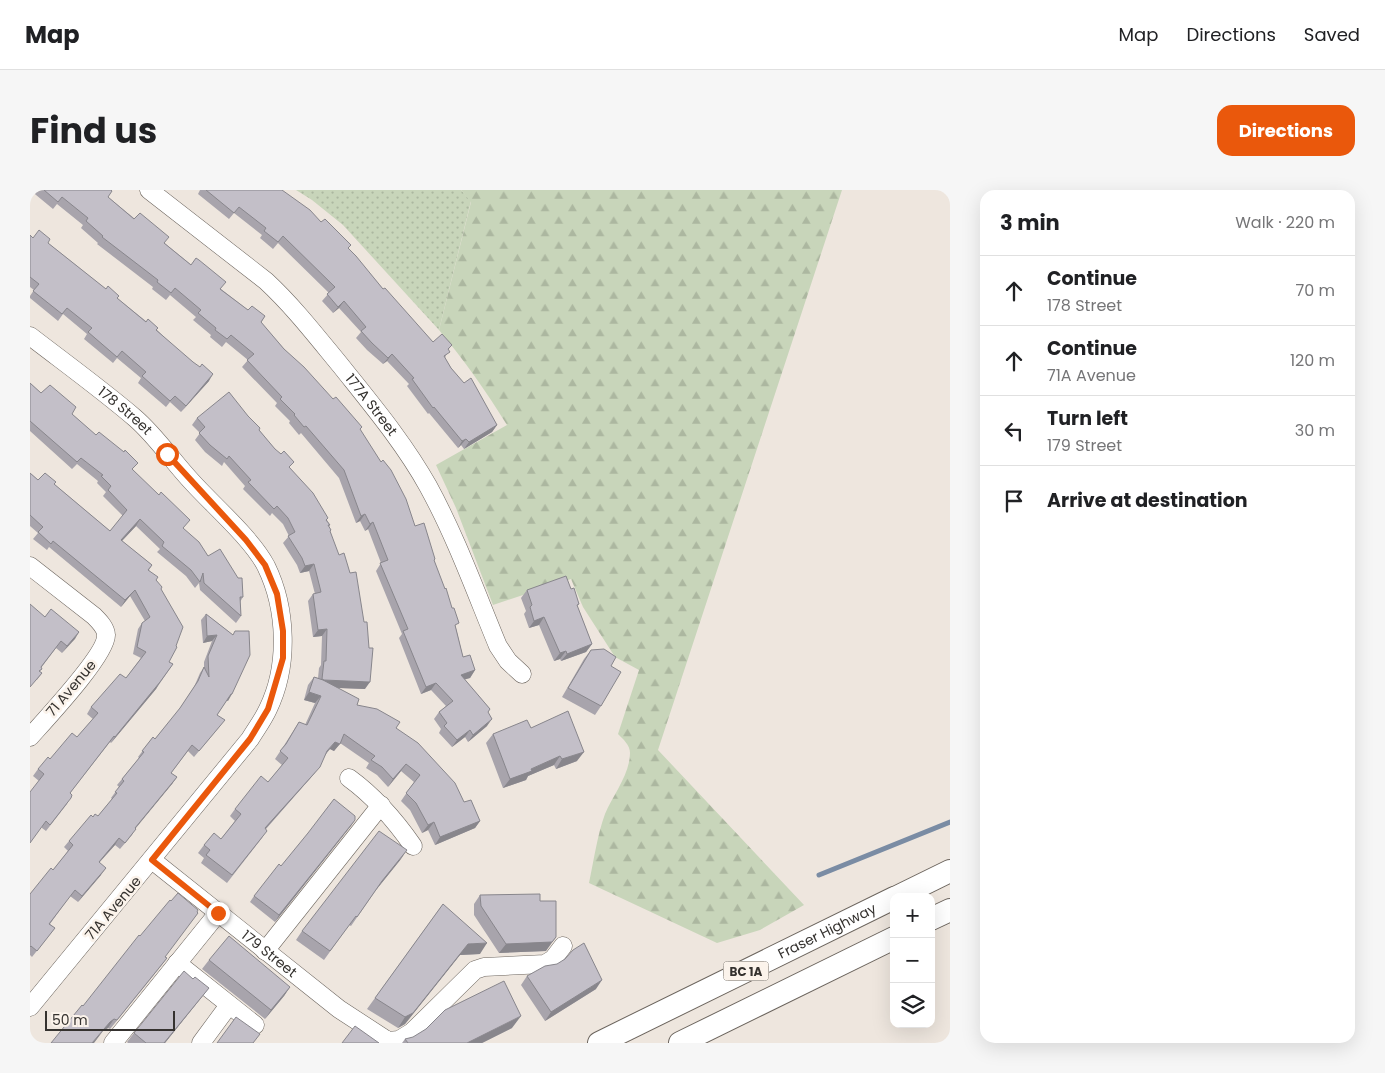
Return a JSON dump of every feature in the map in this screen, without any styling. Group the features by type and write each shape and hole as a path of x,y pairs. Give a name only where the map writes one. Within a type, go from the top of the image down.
{"main road":[{"name":"Fraser Highway","path":"905,893 950,871"},
{"name":"Fraser Highway","path":"599,1043 890,900"},
{"path":"935,918 950,910"},
{"name":"BC 1A","path":"680,1043 890,940"}],"street":[{"name":"177A Street","path":"149,190 266,281 282,296 365,395 403,445 428,486 452,535 498,646 508,661 522,674"},
{"name":"178 Street","path":"30,336 135,419 148,432 246,540 265,565 277,594"},
{"name":"71 Avenue","path":"30,566 94,616 102,625 107,635 104,647 94,661 30,737"},
{"name":"71A Avenue","path":"30,1007 250,739 268,709 283,658 283,631 277,594"},
{"path":"349,778 368,791 394,819 413,846"},
{"path":"265,951 381,805"},
{"name":"179 Street","path":"152,860 339,1009 388,1042"},
{"path":"113,1043 218,913"},
{"path":"388,1042 399,1040 412,1032 475,970 484,967 545,964 553,959 564,946"},
{"path":"177,963 255,1025"},
{"path":"201,1043 229,1005"}],"green space":[{"path":"296,190 461,190 471,201 439,330 343,225 312,200"},
{"path":"461,190 842,190 658,750 804,905 760,930 717,943 589,883 602,822 624,777 629,761 629,747 618,734 639,670 615,657 583,607 571,579 493,605 456,508 436,465 507,425 474,376 439,330 471,202"}],"building":[{"path":"44,190 111,190 108,197 134,219 140,213 169,237 164,243 191,265 196,258 199,260 226,282 220,289 248,310 252,306 265,316 261,322 284,349 304,367 333,399 336,397 362,427 360,429 381,462 383,460 391,470 406,499 415,526 424,523 434,560 459,623 455,625 463,657 470,655 475,670 461,675 490,709 488,712 492,719 473,735 470,730 457,740 444,726 447,723 439,712 453,701 436,683 426,687 403,631 408,629 380,563 388,560 373,522 370,524 365,514 361,516 344,470 280,399 282,397 247,360 254,354 231,335 227,339 215,330 216,328 198,313 201,310 175,288 171,293 157,282 158,280 102,237 86,221 88,218 62,197 58,202"},
{"path":"206,190 282,190 310,210 321,222 325,219 351,245 348,248 383,289 385,288 433,342 442,334 452,345 448,349 450,352 444,356 451,368 464,383 471,378 497,425 469,442 466,439 462,441 433,408 412,379 414,378 392,354 388,358 361,331 366,327 344,301 338,307 327,294 335,287 283,236 278,242 264,231 266,228 239,207 234,213"},
{"path":"39,230 50,239 48,243 106,289 108,286 119,296 117,298 146,322 148,319 158,328 156,330 193,362 200,367 202,364 213,374 186,406 175,396 170,401 142,376 146,372 122,351 117,357 88,332 92,328 67,308 62,314 33,291 39,284 30,277 30,235 33,238"},
{"path":"30,383 41,393 50,385 76,407 72,414 96,435 99,432 124,452 125,450 138,463 132,469 159,495 161,492 190,520 183,528 199,542 208,556 220,549 238,578 242,578 243,597 240,597 241,616 204,583 203,573 200,582 191,570 162,546 164,542 140,519 121,540 152,565 148,570 158,577 156,580 162,587 161,589 183,627 177,647 169,662 173,664 70,793 72,795 71,798 50,825 46,821 30,843 30,792 44,774 38,769 48,757 50,759 72,733 77,737 98,713 91,707 120,674 126,678 146,652 137,647 142,623 150,617 135,590 125,600 53,541 51,544 38,532 43,527 30,515 30,473 38,480 45,473 56,482 54,484 110,531 127,510 108,490 111,486 101,476 103,475 81,458 77,462 30,421"},
{"path":"229,392 260,428 259,430 275,449 281,454 284,451 294,462 289,467 313,493 328,518 326,520 330,525 328,525 339,555 344,553 350,573 356,572 364,622 367,622 369,648 373,648 370,682 322,679 324,661 326,661 327,629 318,630 313,594 321,592 314,564 305,566 288,536 295,532 288,518 277,506 274,509 248,482 251,480 229,456 227,459 199,433 205,427 197,418"},
{"path":"566,576 571,589 574,588 579,604 577,605 592,644 567,654 566,651 560,653 544,617 534,621 530,607 532,605 527,590"},
{"path":"30,604 45,617 51,609 79,632 67,646 61,641 41,667 42,669 39,671 42,673 30,687"},
{"path":"206,614 233,635 235,631 249,631 250,655 232,694 217,715 225,720 199,751 192,745 171,773 177,777 125,843 119,838 99,862 106,868 82,896 75,890 49,924 55,928 37,951 30,947 30,894 73,845 69,841 91,815 93,817 95,814 98,816 117,793 115,792 124,781 122,779 144,752 142,751 153,737 155,739 180,708 198,681 204,667 209,677 208,656 217,635 207,636"},
{"path":"604,649 616,657 611,666 621,672 601,706 568,688 591,650"},
{"path":"314,677 359,699 357,705 377,709 400,722 396,728 418,743 455,783 464,802 471,800 480,821 440,837 434,822 428,825 416,803 406,793 420,775 406,764 393,779 382,767 371,760 375,756 344,734 340,744 335,742 327,751 320,767 265,828 267,831 232,875 206,855 210,850 204,845 214,833 221,839 241,814 235,809 261,776 268,782 288,758 280,751 299,722 307,725 321,696 309,692"},
{"path":"568,711 584,752 562,759 560,756 531,769 532,771 510,779 493,734 527,720 531,728"},
{"path":"334,799 355,816 355,820 279,915 254,896 279,864 281,866"},
{"path":"379,831 407,850 330,951 302,931"},
{"path":"178,893 198,910 198,913 165,957 167,958 117,1020 114,1019 110,1022 92,1043 51,1043 139,935"},
{"path":"540,894 540,901 556,901 556,937 552,942 506,944 481,906 480,895"},
{"path":"443,904 487,943 468,944 413,1013 405,1017 375,998"},
{"path":"229,936 290,987 271,1010 209,960"},
{"path":"584,943 602,980 551,1012 527,976 545,966 557,964"},
{"path":"184,971 193,979 195,977 209,988 164,1043 146,1043 134,1033"},
{"path":"504,981 521,1016 467,1043 408,1043 405,1039 413,1037 426,1029 445,1010"},
{"path":"236,1017 260,1034 253,1043 217,1043"},
{"path":"355,1026 379,1043 342,1043"}],"waterway":[{"path":"819,875 950,822"}],"route":[{"path":"167,454 246,540 265,565 277,594 283,631 283,658 268,709 250,739 152,860 218,913"}]}
